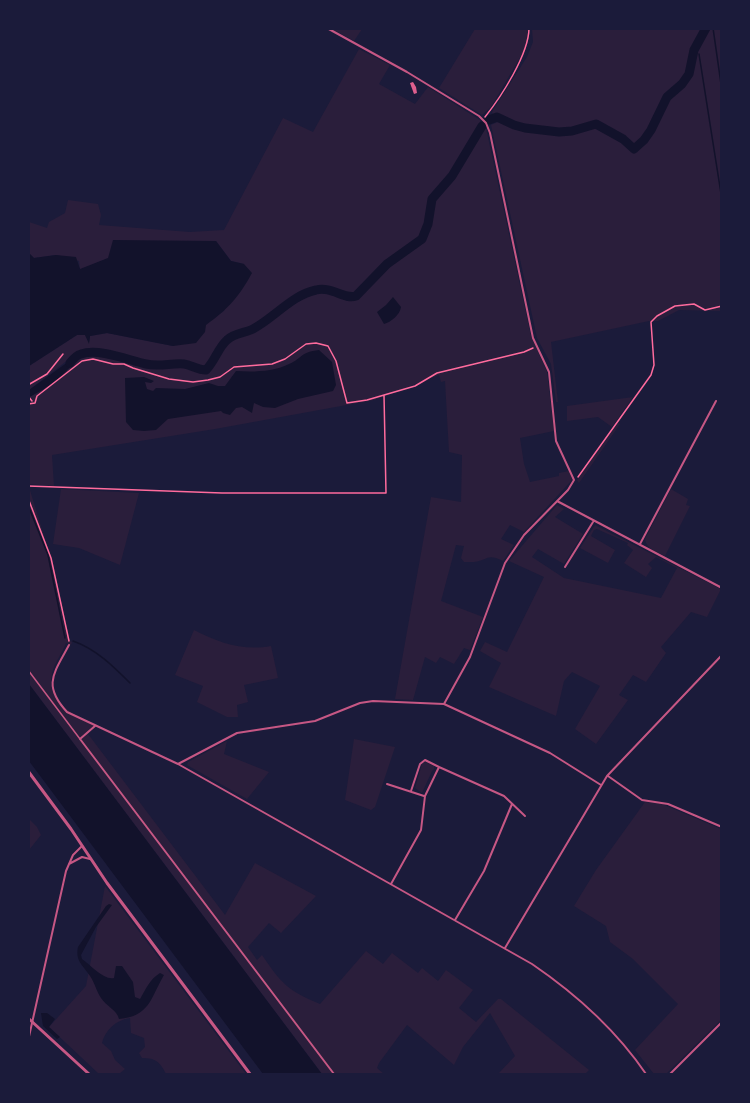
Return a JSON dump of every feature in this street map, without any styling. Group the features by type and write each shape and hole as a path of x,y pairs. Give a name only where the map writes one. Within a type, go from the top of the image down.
{"street":[{"path":"327,28 407,72 485,122 536,346 549,372 557,444 574,480 571,486 524,535 505,563 470,657 444,704"},
{"path":"640,545 716,401"},
{"path":"557,501 722,588"},
{"path":"566,567 593,522"},
{"path":"69,645 51,681 54,693 67,712 178,765 505,948 552,978 585,1005 626,1047 646,1074"},
{"path":"505,948 601,784 722,656"},
{"path":"178,765 237,733 315,721 360,703 373,701 444,704 550,753 601,784"},
{"path":"95,726 80,739 333,1074"},
{"path":"411,791 420,764 425,760 504,796 525,816"},
{"path":"391,884 423,826 425,796 439,767"},
{"path":"28,771 90,859 250,1074"},
{"path":"607,776 642,800 668,804 722,827"},
{"path":"387,783 425,796"},
{"path":"455,920 483,871 512,804"},
{"path":"28,1041 69,864 73,855 82,846"},
{"path":"69,864 82,857 90,859"},
{"path":"28,1018 89,1074"},
{"path":"670,1074 722,1022"}],"lane":[{"path":"28,670 80,739"}],"path":[{"path":"485,122 527,50 529,28"},
{"path":"574,480 651,375 654,365 651,322 675,306 694,304 705,310 722,306"},
{"path":"28,404 35,402 37,396 81,361 93,358 113,364 124,364 133,369 169,379 193,382 220,376 234,367 272,364 285,359 306,344 316,343 328,346 334,353 346,403 415,386 437,374 524,352 536,346"},
{"path":"28,385 47,374 63,354"},
{"path":"28,486 222,494 386,493 384,395"},
{"path":"29,397 33,402"},
{"path":"28,498 51,558 69,634 69,645"}],"shaded area":[{"path":"332,29 362,29 354,41"},
{"path":"475,29 528,29 525,49 491,107 482,115 439,88"},
{"path":"532,29 721,29 721,311 679,310 658,321 551,342 558,402 556,402 551,364 537,338 491,125 500,121 524,131 558,134 572,133 590,126 602,129 630,148 632,146 594,122 559,130 551,127 515,124 494,117 492,112 527,57 533,42"},
{"path":"359,49 390,65 379,84 415,104 428,87 480,120 450,175 438,190 441,192 458,172 477,137 486,128 531,336 547,372 554,431 520,438 524,464 530,482 559,476 559,473 569,471 572,480 524,532 510,525 501,539 514,545 503,561 490,557 474,562 464,562 461,558 464,546 456,545 441,601 483,617 470,650 464,648 454,664 440,657 436,663 425,657 413,700 395,699 431,497 461,502 462,455 449,452 445,381 441,382 439,375 374,400 215,429 52,455 54,486 29,484 28,482 29,397 73,365 69,359 29,390 29,366 77,335 85,335 89,342 90,336 107,333 173,346 224,311 244,264 231,261 216,241 109,258 80,270 79,261 56,255 34,258 29,253 29,222 47,228 49,222 65,213 68,200 98,204 101,215 99,225 190,232 224,230 283,118 313,132","holes":["319,287 330,287 354,295 347,301 329,291 310,294 253,332 251,327 300,294"]},
{"path":"113,240 216,241 231,261 244,264 252,273 232,302 206,325 205,332 196,343 173,346 107,333 90,336 89,344 85,335 77,335 29,366 29,253 34,258 56,255 76,257 80,269 108,258"},
{"path":"393,297 401,307 399,313 384,324 377,312"},
{"path":"319,350 332,362 336,385 333,391 298,399 275,408 263,407 254,403 252,413 242,407 236,408 230,415 221,411 168,419 156,430 133,430 126,422 125,378 144,377 154,381 145,382 147,389 153,391 156,388 185,389 209,383 225,386 236,371 276,369 294,362 308,352"},
{"path":"79,354 70,367 57,379 29,397 29,390"},
{"path":"633,397 612,427 598,417 567,421 567,406"},
{"path":"618,423 620,424 579,483 577,480"},
{"path":"29,487 53,565 72,642 71,645 66,643 53,670 51,684 58,700 71,712 95,726 88,734 225,915 255,863 316,896 281,933 269,923 248,947 257,960 262,955 286,985 300,995 320,1004 366,951 383,964 392,953 418,973 422,968 438,981 446,970 473,990 459,1008 476,1022 498,999 501,999 589,1070 585,1074 498,1074 515,1056 490,1013 463,1047 454,1065 407,1025 379,1063 377,1068 384,1074 322,1074 29,684"},
{"path":"61,489 139,493 120,565 79,548 53,544"},
{"path":"671,489 688,499 686,505 690,506 665,556 650,548 645,539"},
{"path":"557,505 564,509 555,517 583,534 564,564 538,549 532,557 564,578 661,598 677,568 656,557 648,564 652,568 646,577 624,563 633,550 627,545 628,543 597,529 594,530 591,536 615,550 608,563 580,548 595,525 721,589 707,617 691,612 661,647 666,653 646,682 633,675 619,695 628,700 596,744 575,729 600,686 572,672 564,681 556,716 489,687 501,663 480,651 485,642 507,652 544,577 509,561"},
{"path":"194,630 231,645 271,646 278,678 244,685 248,702 237,705 238,717 227,717 197,702 203,686 175,675"},
{"path":"29,684 322,1074 263,1074 29,761"},
{"path":"354,739 395,747 375,807 371,810 345,800"},
{"path":"227,741 224,754 269,772 247,799 187,765 188,762"},
{"path":"425,762 434,766 434,769 422,793 415,788 422,764"},
{"path":"645,802 662,804 721,829 721,1020 666,1074 654,1074 635,1050 678,1004 633,959 610,942 606,926 574,906 596,870"},
{"path":"29,819 41,835 29,850"},
{"path":"105,886 246,1074 166,1074 157,1062 142,1058 139,1053 145,1047 144,1038 131,1033 130,1018 112,1026 102,1043 125,1069 119,1074 99,1074 49,1027 86,986"},
{"path":"109,904 112,905 96,927 81,955 82,959 102,975 110,978 114,978 116,966 122,966 133,982 135,997 140,999 153,979 160,973 164,975 152,999 143,1010 119,1019 101,998 78,956 78,947"},
{"path":"41,1013 47,1013 55,1019 49,1027 60,1037 57,1039 43,1026"}],"building":[{"path":"413,82 417,93 414,94 410,83"}],"waterway":[{"path":"489,120 497,117 525,128 559,132 596,124 623,139 634,149 651,130 667,97 682,84 689,74 694,50 706,28"},
{"path":"713,28 722,91"},
{"path":"699,54 722,200"},
{"path":"70,363 75,357 96,352 151,365 184,364 206,370 230,338 253,329 307,293 322,289 351,297 356,296 387,264 422,239 428,224 432,199 452,176 482,126"},
{"path":"28,505 48,555 65,638"},
{"path":"73,641 97,653 130,683"}]}
